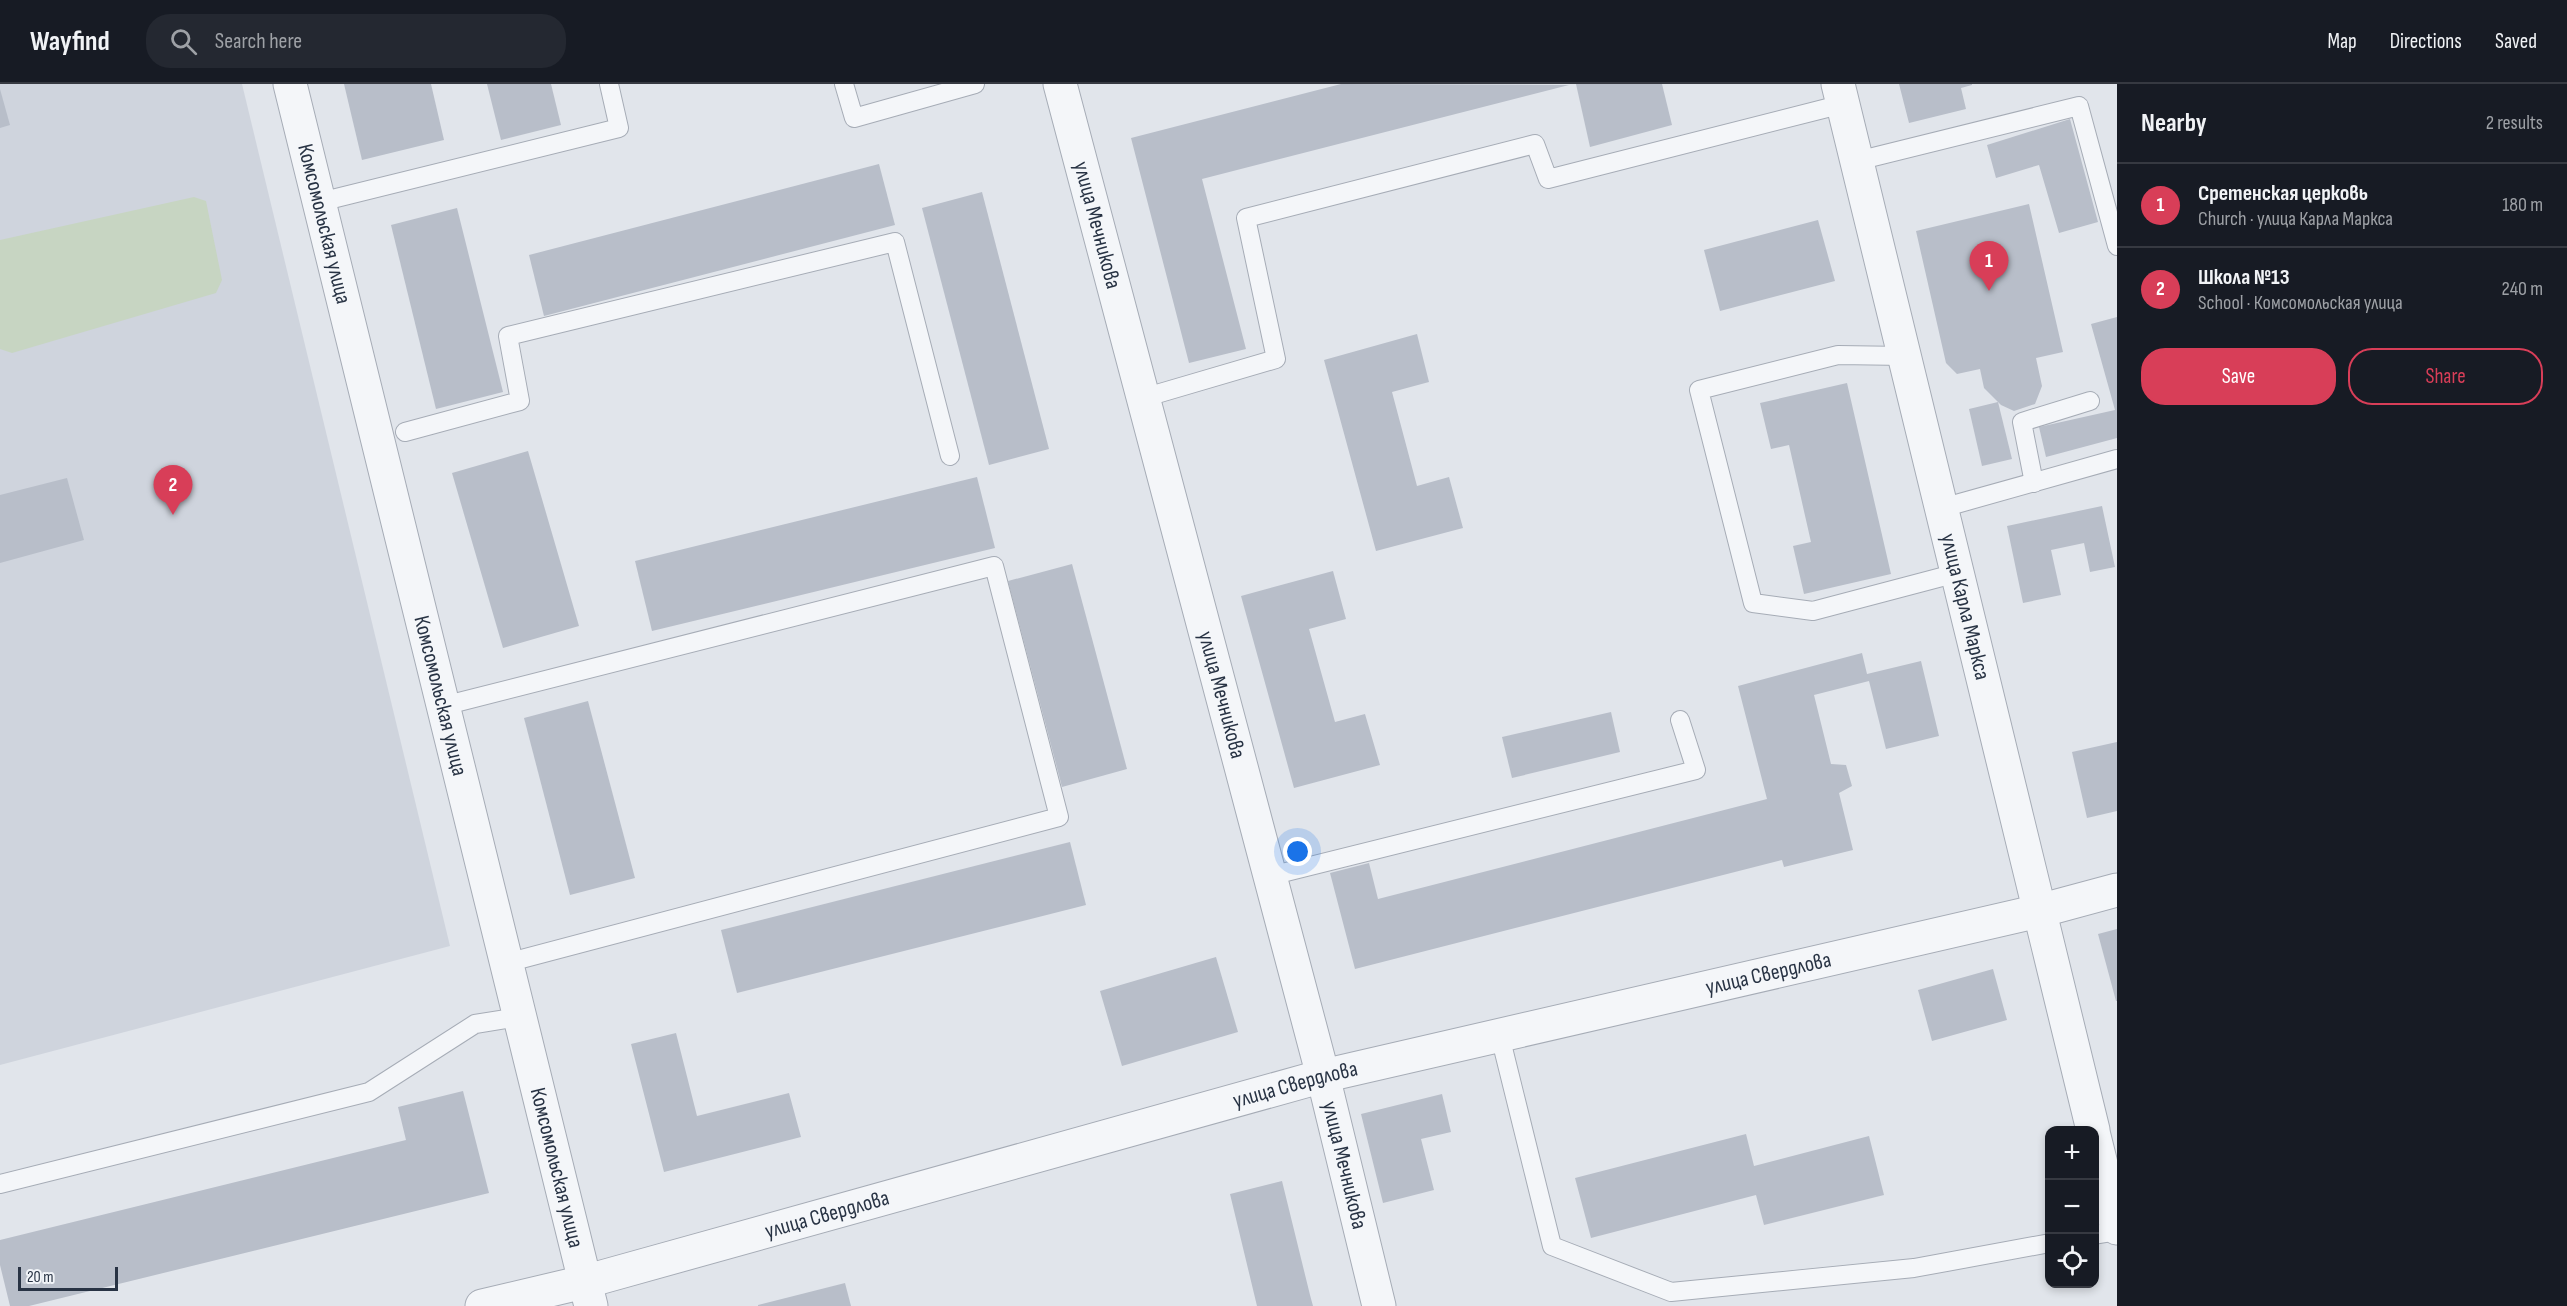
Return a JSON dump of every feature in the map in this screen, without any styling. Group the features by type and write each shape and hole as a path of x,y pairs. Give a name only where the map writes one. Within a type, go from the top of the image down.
{"street":[{"name":"Комсомольская улица","path":"290,84 588,1294"},
{"name":"улица Мечникова","path":"1060,84 1323,1076 1379,1306"},
{"name":"улица Карла Маркса","path":"1841,94 2092,1126"},
{"name":"улица Свердлова","path":"482,1306 588,1294 1323,1076 2039,911 2117,890"},
{"path":"2099,1156 2117,1230"}],"lane":[{"path":"320,202 619,128 609,84"},
{"path":"844,84 854,118 975,84"},
{"path":"1143,398 1276,359 1246,218 1535,144 1548,179 1841,94"},
{"path":"1857,161 2079,106 2117,246"},
{"path":"405,432 520,401 508,336 895,242 950,456"},
{"path":"1905,356 1838,355 1699,390 1754,603 1813,611 1957,573"},
{"path":"2034,483 2022,422 2090,401"},
{"path":"1942,508 2117,459"},
{"path":"443,706 994,566 1059,817 506,963"},
{"path":"1270,876 1696,770 1680,720"},
{"path":"0,1184 369,1092 475,1024 519,1017"},
{"path":"1500,1036 1552,1246 1671,1292 1914,1268 2045,1244"},
{"path":"2099,1234 2117,1230"}],"shaded area":[{"path":"0,84 242,84 450,946 0,1065"}],"green space":[{"path":"194,197 206,201 222,280 216,293 12,353 0,349 0,240"}],"building":[{"path":"344,84 431,84 444,140 362,160"},
{"path":"487,84 551,84 561,125 501,140"},
{"path":"1341,84 1569,85 1202,179 1246,349 1189,363 1131,138"},
{"path":"1576,84 1662,84 1672,125 1590,147"},
{"path":"1899,84 1972,85 1961,88 1966,109 1909,123"},
{"path":"0,89 10,125 0,128"},
{"path":"2070,119 2098,222 2059,233 2039,165 1996,178 1987,145"},
{"path":"879,164 895,225 544,316 529,255"},
{"path":"982,192 1049,449 989,465 922,208"},
{"path":"2029,204 2063,352 2036,358 2042,386 2035,404 2014,411 2001,405 1984,388 1980,369 1957,374 1946,363 1916,231"},
{"path":"457,208 503,392 436,409 391,225"},
{"path":"1818,220 1835,281 1720,311 1704,250"},
{"path":"2117,317 2117,438 2046,457 2039,427 2115,410 2091,324"},
{"path":"1417,334 1429,382 1392,392 1417,486 1449,477 1463,528 1376,551 1324,360"},
{"path":"1847,383 1891,574 1804,594 1793,546 1811,542 1789,445 1771,449 1760,403"},
{"path":"1998,402 2012,459 1982,466 1969,409"},
{"path":"528,451 579,626 503,648 452,473"},
{"path":"977,477 995,548 652,631 635,561"},
{"path":"67,478 84,540 0,563 0,495"},
{"path":"2102,506 2115,567 2090,572 2084,543 2051,550 2061,595 2023,603 2007,526"},
{"path":"1072,564 1127,769 1062,787 1008,581"},
{"path":"1333,571 1346,619 1309,629 1335,722 1365,714 1380,765 1294,788 1241,596"},
{"path":"1862,653 1867,674 1921,661 1939,736 1886,749 1869,681 1814,695 1831,764 1846,765 1852,786 1839,793 1853,850 1784,867 1782,860 1355,969 1330,873 1369,863 1378,899 1767,799 1738,686"},
{"path":"588,701 635,878 570,895 524,718"},
{"path":"1611,712 1620,752 1512,778 1502,737"},
{"path":"2117,742 2117,811 2087,818 2072,752"},
{"path":"1070,842 1086,905 737,993 721,930"},
{"path":"2117,929 2117,1001 2116,1001 2098,934"},
{"path":"1216,957 1238,1032 1122,1066 1100,991"},
{"path":"1993,969 2007,1020 1932,1041 1918,990"},
{"path":"676,1033 697,1116 789,1093 801,1137 664,1172 631,1044"},
{"path":"463,1091 489,1193 29,1306 10,1306 0,1265 0,1240 406,1140 398,1107"},
{"path":"1442,1094 1451,1132 1421,1139 1434,1190 1383,1203 1361,1114"},
{"path":"1746,1134 1754,1166 1869,1136 1884,1195 1764,1225 1756,1195 1591,1238 1575,1178"},
{"path":"1282,1181 1313,1306 1257,1306 1230,1194"},
{"path":"845,1283 851,1306 758,1306 758,1305"}],"place":[{"name":"Сретенская церковь","path":"1989,291"},
{"name":"Школа №13","path":"173,515"}]}
